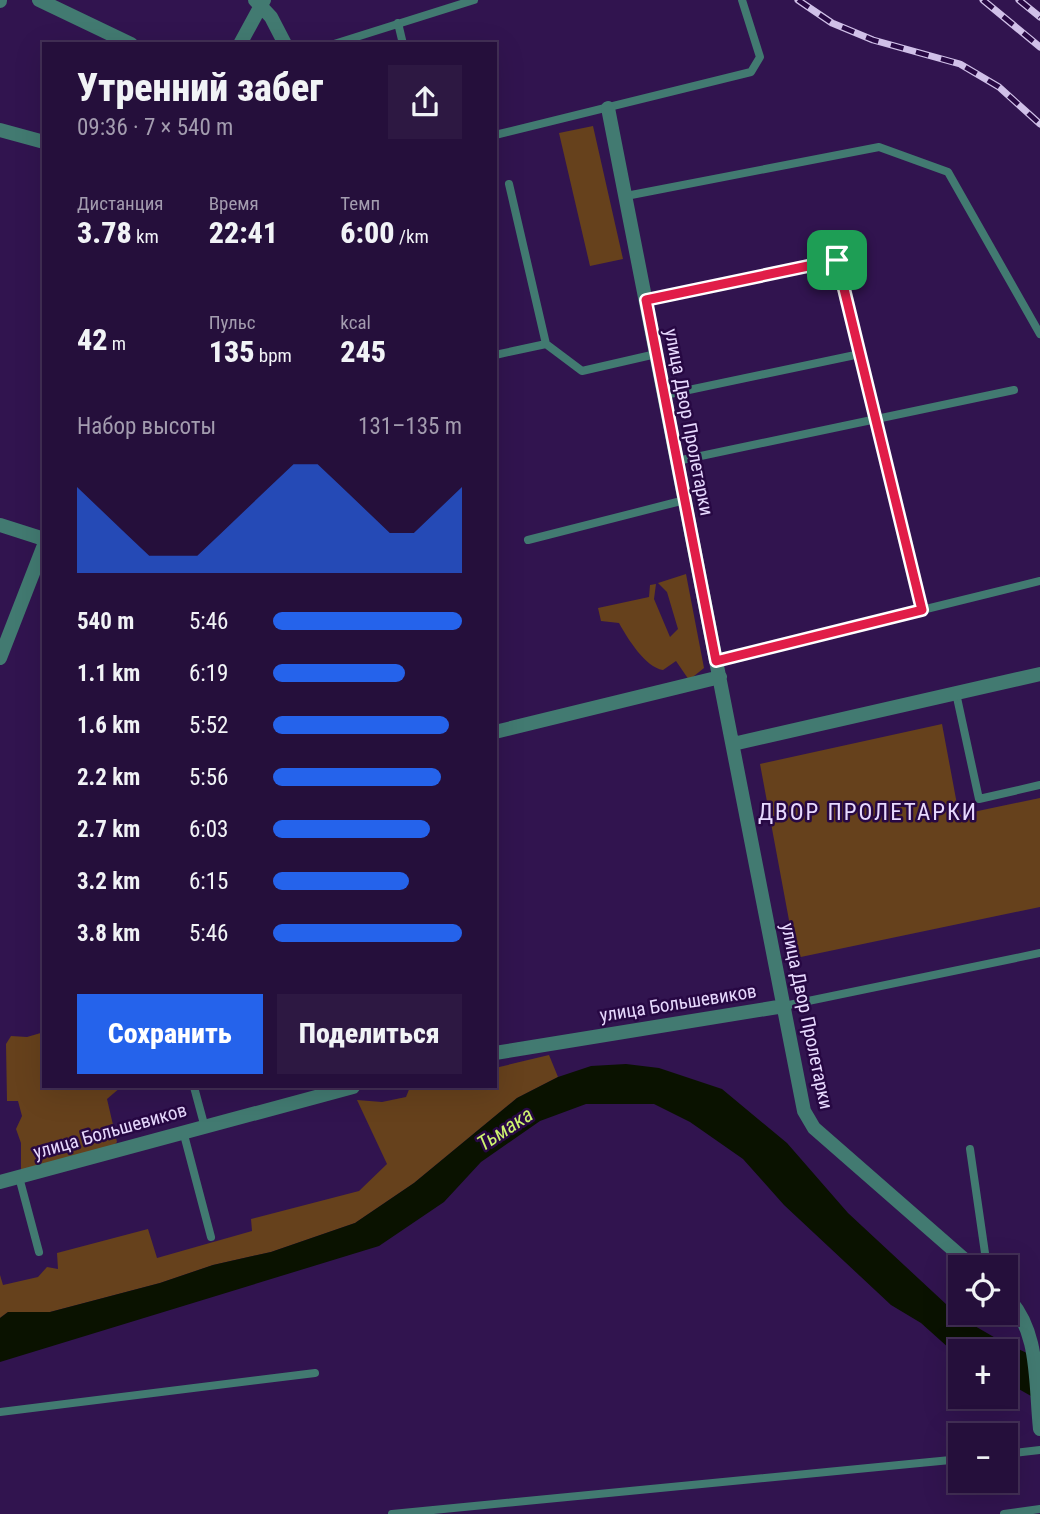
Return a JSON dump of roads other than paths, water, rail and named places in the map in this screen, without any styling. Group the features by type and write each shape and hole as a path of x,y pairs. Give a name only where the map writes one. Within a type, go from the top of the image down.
{"street":[{"path":"39,0 127,42"},
{"path":"241,42 260,2"},
{"path":"260,2 284,42"},
{"name":"улица Двор Пролетарки","path":"608,108 809,1122 959,1255"},
{"path":"0,130 42,141"},
{"path":"0,524 42,538"},
{"path":"0,658 42,550"},
{"path":"733,744 1040,674"},
{"path":"497,732 720,677"},
{"name":"улица Большевиков","path":"497,1053 784,1006"},
{"name":"улица Большевиков","path":"0,1182 204,1124 349,1088"},
{"path":"1018,1307 1035,1333 1040,1424"}],"lane":[{"path":"340,42 474,0"},
{"path":"497,135 751,72 760,57 742,0"},
{"path":"398,23 403,42"},
{"path":"626,196 880,147 948,172 1040,334"},
{"path":"509,184 545,344 582,371 656,354"},
{"path":"835,246 922,610"},
{"path":"646,300 837,260"},
{"path":"497,355 545,344"},
{"path":"665,396 860,354"},
{"path":"677,461 1014,390"},
{"path":"528,540 685,500"},
{"path":"716,661 1040,581"},
{"path":"956,693 979,799 1040,785"},
{"path":"784,1006 1040,953"},
{"path":"194,1088 204,1124"},
{"path":"183,1131 211,1237"},
{"path":"970,1149 985,1255"},
{"path":"19,1177 39,1252"},
{"path":"0,1412 315,1373"},
{"path":"1018,1453 1040,1450"},
{"path":"392,1514 948,1459"},
{"path":"1004,1514 1040,1509"}],"water":[{"name":"Тьмака","path":"626,1064 659,1068 722,1089 787,1143 848,1213 948,1306 948,1325 973,1325 997,1339 948,1339 948,1347 921,1323 891,1305 784,1205 743,1159 690,1122 654,1104 586,1104 540,1121 481,1162 444,1202 379,1246 0,1362 0,1318 8,1312 50,1312 160,1283 213,1265 271,1252 355,1223 414,1183 517,1098 558,1077 591,1066"},
{"path":"1018,1349 1040,1359 1031,1396 1018,1389"}],"railway":[{"path":"798,0 832,23 873,40 960,64 999,87 1040,124"},
{"path":"983,0 1040,47"},
{"path":"1019,0 1040,17"}],"district":[{"name":"ДВОР ПРОЛЕТАРКИ","path":"868,812"}]}
